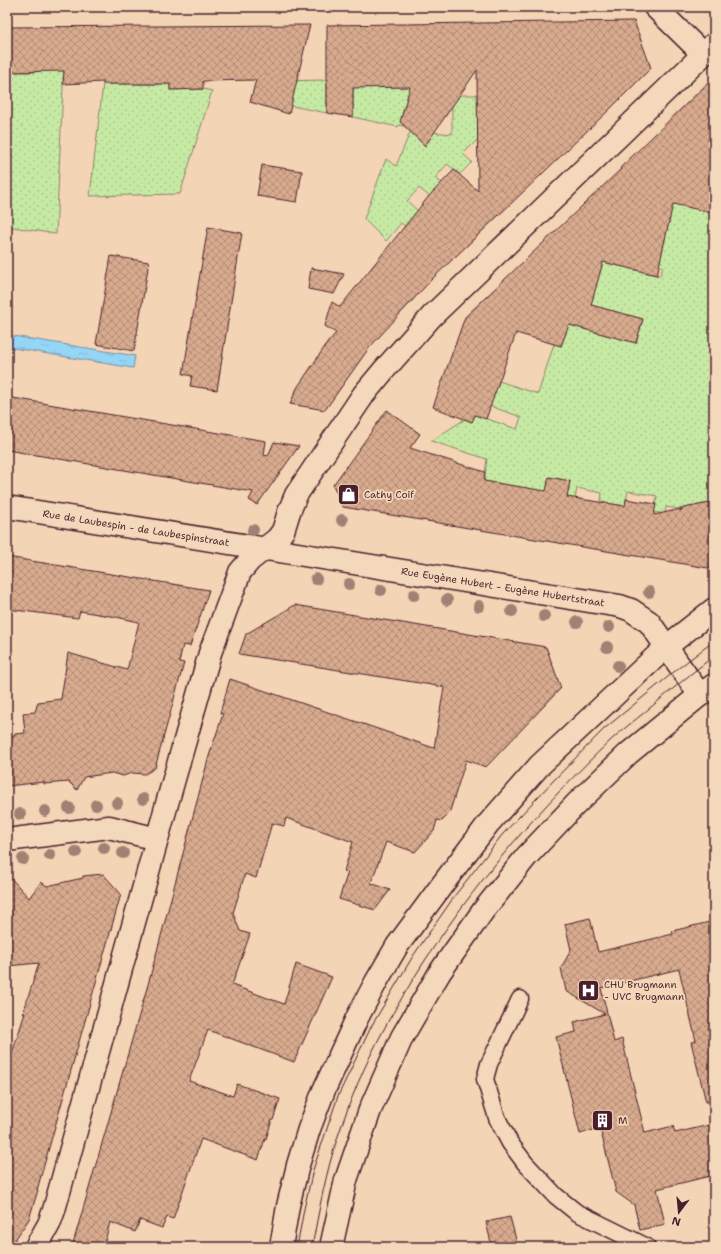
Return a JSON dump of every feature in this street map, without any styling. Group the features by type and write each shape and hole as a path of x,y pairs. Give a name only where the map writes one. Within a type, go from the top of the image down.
{"street":[{"path":"36,1247 49,1224 54,1210 210,653 240,572 250,560 277,539 283,531 296,495 364,394 388,365 432,316 708,49 655,7"},
{"name":"Rue de Laubespin - de Laubespinstraat","path":"7,507 265,549"},
{"name":"Rue Eugène Hubert - Eugène Hubertstraat","path":"265,549 620,606 631,610 649,622 666,647 707,690"},
{"path":"281,1247 283,1227 298,1165 309,1129 324,1090 357,1018 397,946 488,824 540,765 666,647 714,609"},
{"path":"331,1247 346,1180 370,1110 402,1037 440,972 483,911 526,857 566,814 629,753 707,690"},
{"path":"7,840 109,827 157,838"}],"lane":[{"path":"520,999 489,1064 485,1079 497,1118 510,1143 525,1163 556,1196 576,1212 647,1247"}],"green space":[{"path":"64,66 56,234 7,226 7,82 9,82 9,72 35,72"},
{"path":"353,76 379,87 403,87 411,83 408,127 399,125 398,127 353,117"},
{"path":"327,80 327,113 277,103 277,81"},
{"path":"103,84 170,84 170,90 203,89 212,91 180,194 90,196"},
{"path":"452,95 478,95 479,138 463,154 472,162 460,174 447,164 435,178 442,183 429,196 419,188 407,201 419,212 406,227 401,223 386,241 364,219 386,159 396,166 411,130 452,134"},
{"path":"667,202 714,213 714,488 711,490 714,494 714,502 679,509 666,507 665,514 654,512 657,496 628,491 625,506 601,502 602,493 577,488 575,499 567,498 570,481 549,477 546,492 484,481 487,459 431,441 465,419 472,422 475,415 517,429 521,417 490,406 499,381 538,394 554,344 561,346 566,333 530,312 636,343 643,319 590,305 603,262 660,276 663,267 659,265 670,218"}],"water":[{"path":"7,335 135,356 133,368 7,347"}],"building":[{"path":"634,21 651,68 431,280 369,348 325,410 290,404 297,388 328,342 336,333 325,326 332,302 340,307 429,196 454,170 478,191 477,70 425,146 400,122 410,87 353,88 353,117 327,113 327,25"},
{"path":"310,25 289,114 250,102 256,80 203,81 203,89 170,90 170,84 103,84 103,82 63,84 64,71 7,72 7,27"},
{"path":"714,77 714,213 673,204 657,275 603,262 591,305 643,319 636,343 569,325 561,346 516,333 486,419 475,415 472,422 433,407 465,317 621,169 620,168"},
{"path":"262,165 302,171 297,202 257,196"},
{"path":"208,227 242,233 217,390 190,386 192,376 183,374"},
{"path":"111,256 149,262 134,351 96,344"},
{"path":"311,268 344,274 334,294 308,289"},
{"path":"7,397 266,441 264,455 268,456 274,442 299,446 257,505 249,500 253,492 7,450"},
{"path":"387,410 420,434 410,448 485,472 484,481 546,491 549,477 570,481 567,497 625,506 626,499 656,504 654,515 681,509 680,511 684,508 714,502 714,569 343,507 333,485"},
{"path":"7,557 209,590 190,646 183,645 179,662 184,663 155,768 145,774 132,773 123,776 112,773 84,777 77,790 69,782 44,784 44,782 7,786 7,737 14,736 14,734 25,733 23,713 35,712 38,702 61,699 68,653 127,670 139,622 80,611 78,618 7,609"},
{"path":"295,605 546,647 561,688 486,767 466,760 449,814 442,821 437,820 434,831 415,852 386,842 371,883 390,890 375,910 339,899 348,872 344,871 353,842 286,818 284,826 272,823 256,878 245,874 233,913 240,931 250,934 232,985 284,1004 296,964 332,977 294,1062 208,1030 189,1081 233,1096 237,1084 280,1099 258,1160 201,1139 173,1219 167,1217 162,1228 140,1220 135,1232 110,1222 104,1245 98,1243 95,1247 72,1247 149,981 209,756 223,714 220,713 230,679 434,748 444,687 239,654 246,634"},
{"path":"7,874 29,898 41,882 47,886 83,878 83,876 103,874 121,894 29,1219 10,1247 7,1247 7,1069 39,963 7,966"},
{"path":"590,918 598,952 673,934 672,931 714,921 714,1101 706,1102 691,1042 696,1041 679,969 601,988 614,1042 622,1039 645,1133 673,1126 675,1133 714,1124 714,1175 657,1189 665,1224 640,1230 634,1205 616,1192 600,1128 580,1134 556,1037 576,1032 574,1022 605,1014 566,991 561,968 571,950 565,924"},
{"path":"510,1217 518,1247 492,1247 486,1222"}],"tram line":[{"path":"297,1247 313,1170 338,1096 372,1025 413,956 456,894 502,835 554,780 604,729 714,641"},
{"path":"312,1247 330,1163 358,1082 390,1018 448,927 472,893 498,861 525,829 581,769 619,733 714,656"}],"place":[{"name":"Cathy Coif","path":"348,494"},
{"name":"CHU Brugmann - UVC Brugmann","path":"588,990"},
{"name":"M","path":"602,1120"}]}
